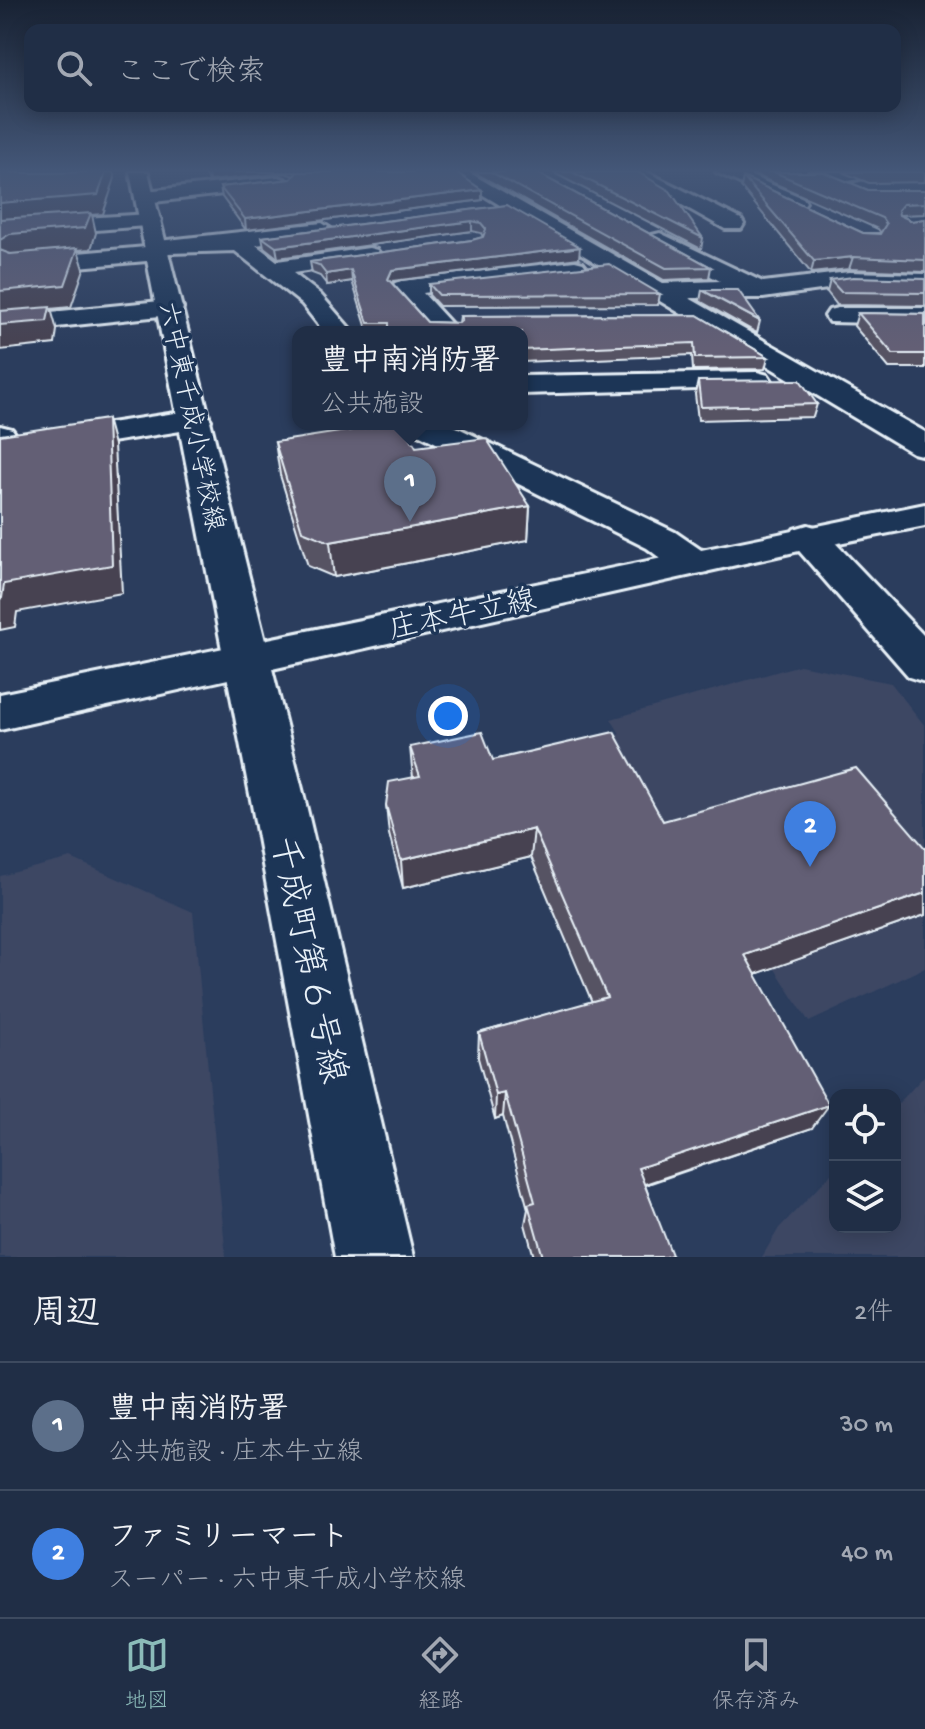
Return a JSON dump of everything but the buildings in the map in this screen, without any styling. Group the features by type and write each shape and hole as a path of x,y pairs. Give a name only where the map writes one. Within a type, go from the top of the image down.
{"street":[{"path":"51,231 9,236 14,280 0,326 170,308"},
{"path":"14,280 122,231"},
{"name":"六中東千成小学校線","path":"153,231 246,661"},
{"path":"176,231 205,245 240,244 311,299 334,326"},
{"path":"205,245 316,231"},
{"path":"522,233 540,231"},
{"path":"556,231 614,264 657,303 702,316 925,446"},
{"path":"641,231 751,288 763,290 849,279 925,281"},
{"path":"273,269 397,251"},
{"path":"446,322 404,288 614,264"},
{"path":"657,303 751,288"},
{"path":"838,316 925,316"},
{"path":"528,385 811,380"},
{"path":"0,435 10,448 195,420"},
{"path":"436,430 661,540 693,563"},
{"name":"庄本牛立線","path":"0,712 808,537 925,515"},
{"path":"808,537 925,666"},
{"name":"千成町第６号線","path":"246,661 374,1257"}],"shaded area":[{"path":"800,665 891,683 925,726 925,968 809,1022 725,891 704,894 605,739 620,734 611,719"},
{"path":"71,858 193,912 226,1257 0,1257 0,876"},
{"path":"925,1075 925,1257 762,1257 779,1228 829,1176 829,1233 901,1233 901,1101"}],"place":[{"name":"豊中南消防署","path":"410,522"},
{"name":"ファミリーマート","path":"810,867"}]}
